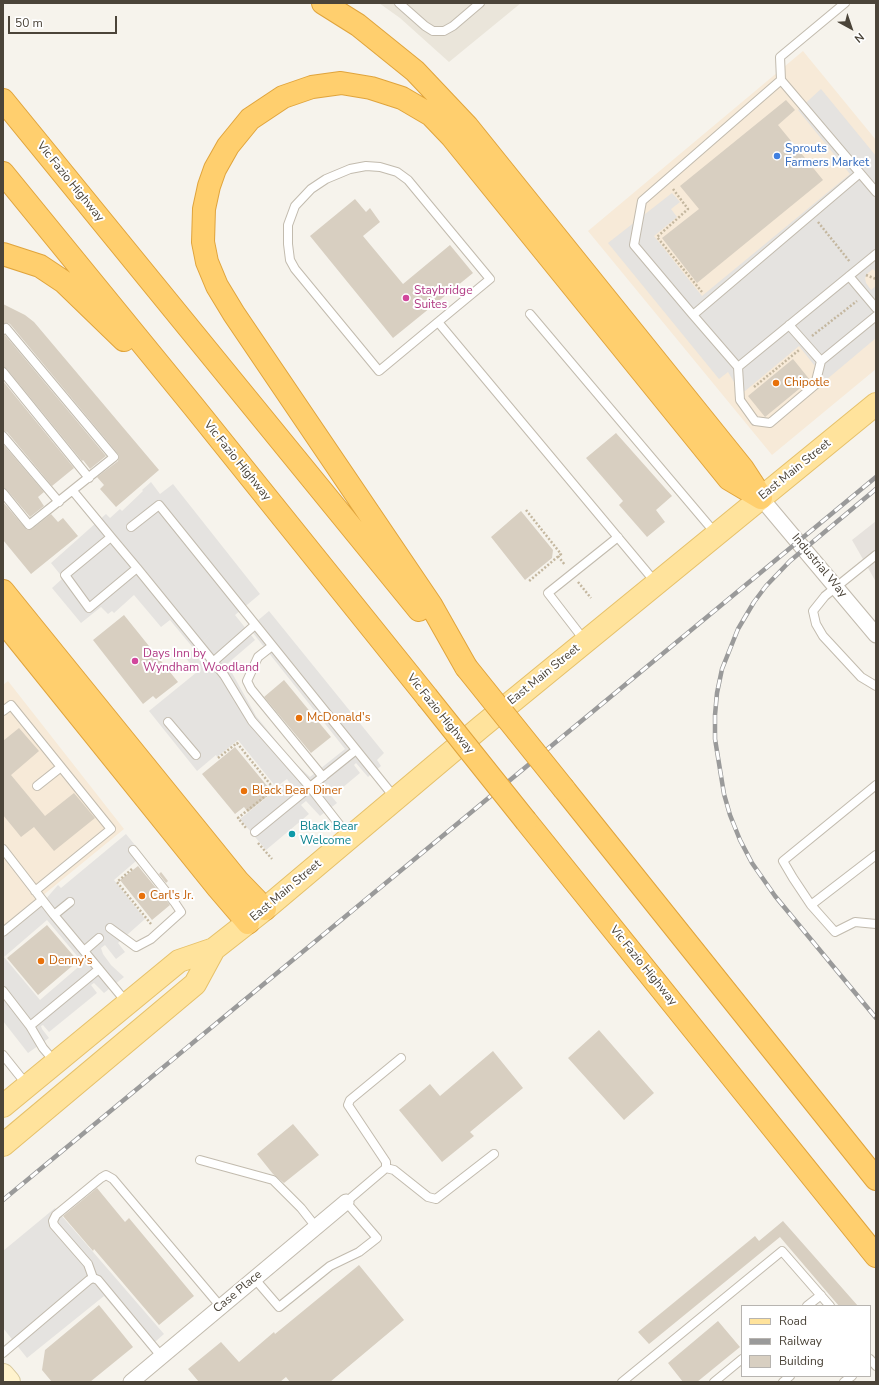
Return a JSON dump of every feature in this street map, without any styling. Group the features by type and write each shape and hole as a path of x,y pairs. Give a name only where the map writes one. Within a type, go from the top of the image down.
{"highway":[{"path":"323,3 358,25 415,72 467,126 743,468 761,498"},
{"path":"466,667 431,605 234,314 217,286 207,262 203,242 204,209 209,186 215,169 228,146 250,119 283,97 312,87 341,83 371,88 402,98 431,115 452,137 729,479 761,498"},
{"name":"Vic Fazio Highway","path":"3,100 466,667 876,1179"},
{"name":"Vic Fazio Highway","path":"3,173 194,407 876,1256"},
{"path":"3,254 40,266 64,282 194,407"},
{"path":"3,591 238,881 265,909"},
{"path":"3,622 248,923"}],"main road":[{"name":"East Main Street","path":"3,1106 179,961 214,948 248,923 481,727 876,404"},
{"name":"East Main Street","path":"3,1145 195,984 214,948"},
{"path":"78,1082 98,1051 126,1027 128,1004"}],"street":[{"name":"Industrial Way","path":"761,498 876,635"},
{"name":"Case Place","path":"130,1382 346,1202"},
{"path":"3,1375 9,1382"}],"lane":[{"path":"399,3 425,26 433,31 444,31 480,3"},
{"path":"845,3 780,57 782,80 876,192"},
{"path":"782,80 642,201 634,245 692,315 738,367 740,400 754,421 770,423 815,385 821,361 876,316"},
{"path":"366,166 380,167 397,172 408,180 490,278 438,322 379,371 295,269 290,260 288,225 295,206 311,188 326,179 350,169 366,166"},
{"path":"692,315 860,173"},
{"path":"738,367 876,254"},
{"path":"849,276 876,308"},
{"path":"530,314 717,534"},
{"path":"438,322 618,536 656,584"},
{"path":"789,325 821,361"},
{"path":"3,330 6,328 114,457 29,525 3,493"},
{"path":"3,372 89,478"},
{"path":"3,436 59,502"},
{"path":"73,491 224,675 252,721 310,787 350,838"},
{"path":"131,527 159,505 396,799"},
{"path":"586,641 548,593 618,536"},
{"path":"111,537 65,575 90,608 137,568"},
{"path":"876,556 825,596 813,611 816,624 823,636 861,677 876,686"},
{"path":"213,662 255,625"},
{"path":"272,646 258,657 247,681 251,690 323,777"},
{"path":"3,712 11,705 111,828 35,891"},
{"path":"168,722 196,755"},
{"path":"251,831 323,777 356,750"},
{"path":"37,786 61,767"},
{"path":"876,785 783,861 811,905 835,932 855,922 876,924"},
{"path":"3,849 54,915 128,1004"},
{"path":"110,928 136,948 151,939 181,912 133,850"},
{"path":"811,905 876,855"},
{"path":"3,932 42,900"},
{"path":"54,915 70,902"},
{"path":"84,951 99,938"},
{"path":"30,1026 99,969"},
{"path":"3,991 30,1026 43,1048 56,1063"},
{"path":"3,1055 27,1086"},
{"path":"254,1278 279,1307 330,1266 359,1252 377,1238 346,1202 386,1168 386,1162 348,1105 350,1100 401,1058"},
{"path":"386,1168 394,1170 428,1197 436,1199 494,1154"},
{"path":"200,1160 272,1180 300,1208 316,1227"},
{"path":"161,1356 98,1280 93,1278 88,1264 54,1225 53,1221 56,1215 100,1178 106,1175 112,1179 221,1307"},
{"path":"622,1382 782,1251 829,1305"},
{"path":"3,1353 93,1278"},
{"path":"808,1305 821,1295"},
{"path":"714,1382 741,1360"}],"path":[{"path":"673,189 688,209 657,237 701,293 707,288"},
{"path":"807,218 818,222 852,264 868,277 876,279"},
{"path":"754,386 864,294"},
{"path":"526,510 561,554 528,582"},
{"path":"218,758 237,743 274,789 238,818 251,831"},
{"path":"257,842 272,859"},
{"path":"132,869 117,882 152,925"}],"shaded area":[{"path":"379,3 521,3 449,62 400,18"},
{"path":"803,51 876,140 876,369 772,455 588,231"},
{"path":"821,89 876,156 876,272 873,269 865,278 866,283 871,290 876,286 876,338 826,380 799,346 745,391 737,387 728,372 719,379 608,243 672,193 680,202 671,209 677,217 654,236 702,296 850,174 798,110"},
{"path":"151,482 160,494 173,484 260,594 235,615 255,640 227,664 256,716 291,759 310,777 345,749 249,628 269,611 384,753 377,760 381,766 368,777 356,763 354,765 360,773 336,793 328,784 324,787 337,803 320,816 306,801 301,805 309,814 266,850 240,819 283,784 289,792 294,789 287,779 276,787 238,740 217,757 216,755 197,771 149,711 197,672 185,657 214,632 194,649 170,620 161,627 134,595 114,613 112,611 108,614 101,607 81,623 52,588 63,578 51,563 106,514 110,518 120,509 122,511"},
{"path":"876,521 876,582 852,540"},
{"path":"8,681 124,829 3,928 3,685"},
{"path":"126,834 143,855 114,880 145,919 118,943 125,952 116,959 105,945 101,948 103,954 111,965 124,977 104,993 94,983 91,985 97,993 49,1032 43,1025 41,1026 49,1038 28,1053 3,1021 3,938 38,909 58,885 61,888","holes":["47,920 83,963 40,1000 4,957"]},
{"path":"55,1208 164,1334 148,1348 104,1296 27,1358 3,1328 3,1251"}],"building":[{"path":"786,100 795,110 778,125 823,180 697,283 662,238 699,209 680,186"},
{"path":"355,199 366,212 370,208 380,222 363,236 403,284 450,245 473,273 393,338 310,236"},
{"path":"3,304 25,315 34,322 159,470 116,507 100,489 104,485 97,477 118,461 118,454 10,324 3,323"},
{"path":"3,335 5,335 106,456 90,469 7,369 3,367"},
{"path":"793,359 810,380 765,417 748,396"},
{"path":"3,381 74,468 52,486 7,432 3,431"},
{"path":"616,433 672,496 656,510 665,522 647,537 619,505 623,501 586,458"},
{"path":"3,444 44,492 38,497 44,506 30,517 7,490 3,488"},
{"path":"3,502 27,530 32,529 51,514 58,522 63,518 78,536 31,574 3,540"},
{"path":"521,511 553,550 552,558 525,580 491,537"},
{"name":"Days Inn by Wyndham Woodland","path":"124,615 178,682 156,699 153,696 143,704 93,640"},
{"path":"284,680 331,737 311,753 264,697"},
{"path":"19,728 39,751 11,775 45,816 74,793 95,818 54,851 34,827 21,837 3,815 3,741"},
{"path":"235,747 268,787 266,789 270,794 248,812 244,807 235,814 202,774"},
{"path":"138,866 170,905 152,920 120,880"},
{"path":"161,872 168,881 166,883 159,874"},
{"path":"47,925 78,961 38,995 7,958"},
{"path":"599,1030 654,1093 624,1120 568,1058"},
{"path":"493,1051 523,1088 470,1132 474,1136 442,1162 399,1110 430,1084 440,1096"},
{"path":"293,1124 319,1155 284,1183 273,1174 257,1154"},
{"path":"97,1188 125,1222 129,1218 194,1296 159,1325 94,1249 93,1251 63,1216"},
{"path":"783,1221 857,1305 838,1305 780,1237 649,1344 638,1332 755,1236 759,1241"},
{"path":"359,1265 404,1320 330,1382 290,1382 286,1377 280,1382 199,1382 188,1369 221,1342 239,1362 274,1332 275,1334"},
{"path":"99,1305 133,1347 90,1382 52,1382 42,1370 45,1350"},
{"path":"718,1321 740,1347 697,1382 683,1382 668,1363"}],"railway":[{"path":"3,1200 876,477"},
{"path":"876,489 790,561 766,586 754,602 738,629 722,669 717,693 715,715 715,739 724,794 730,815 740,840 752,863 775,896 876,1018"}],"place":[{"name":"Sprouts Farmers Market","path":"777,156"},
{"name":"Staybridge Suites","path":"406,298"},
{"name":"Chipotle","path":"776,383"},
{"name":"Days Inn by Wyndham Woodland","path":"135,661"},
{"name":"McDonald's","path":"299,718"},
{"name":"Black Bear Diner","path":"244,791"},
{"name":"Black Bear Welcome","path":"292,834"},
{"name":"Carl's Jr.","path":"142,896"},
{"name":"Denny's","path":"41,961"}]}
